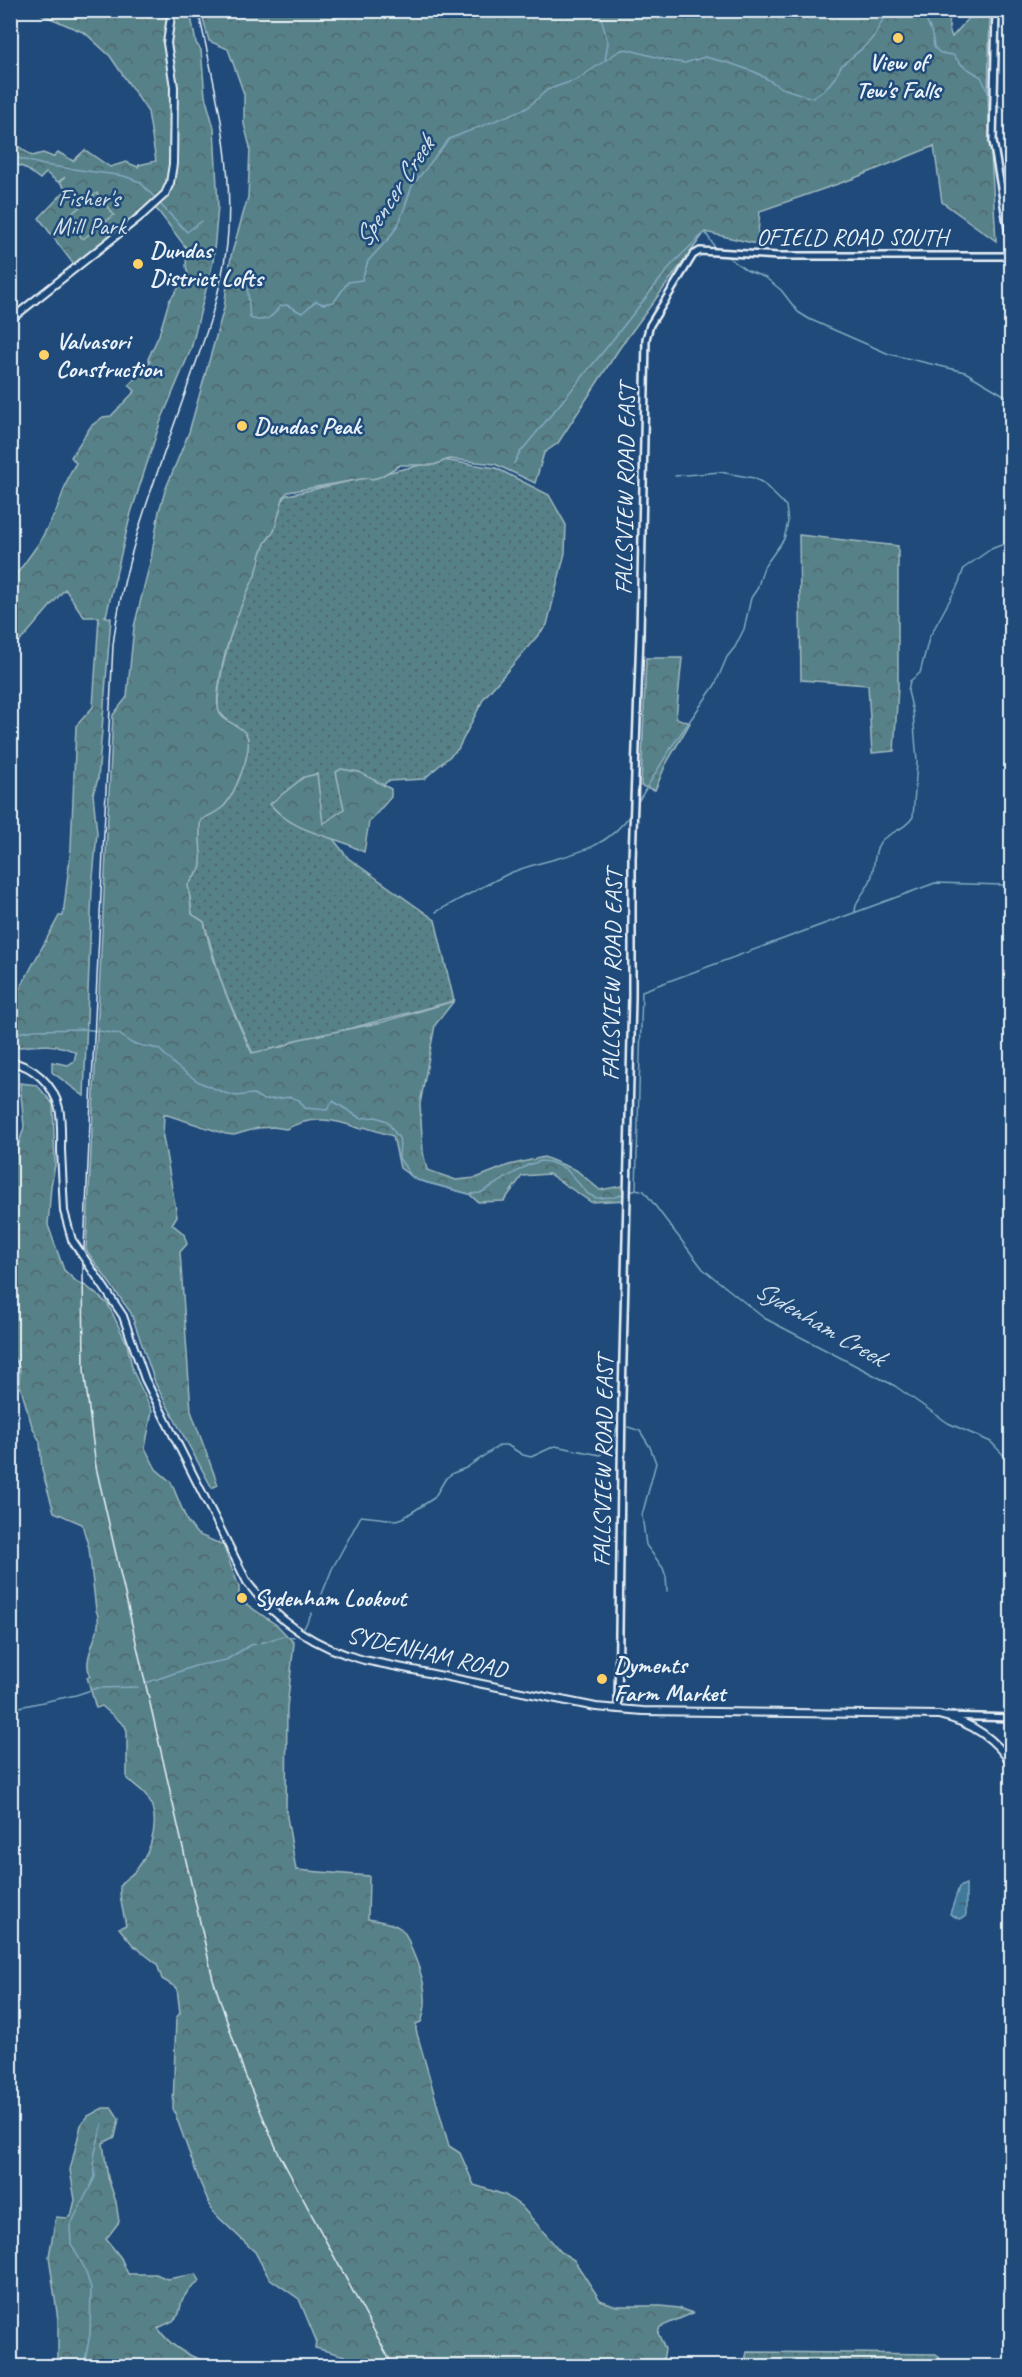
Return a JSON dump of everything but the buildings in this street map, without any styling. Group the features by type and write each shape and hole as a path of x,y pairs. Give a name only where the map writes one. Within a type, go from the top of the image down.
{"main road":[{"path":"10,320 161,200 170,183 173,164 174,87 167,43 172,10"},
{"name":"SYDENHAM ROAD","path":"10,1062 27,1067 36,1073 52,1091 60,1110 64,1211 72,1240 123,1316 145,1378 247,1582 259,1598 296,1629 324,1646 364,1660 596,1707 644,1711 939,1715 958,1719 983,1733 1000,1749 1011,1765"}],"street":[{"path":"996,10 993,141 1011,254"},
{"name":"OFIELD ROAD SOUTH","path":"693,255 700,251 778,256 1011,254"},
{"name":"FALLSVIEW ROAD EAST","path":"618,1709 632,997 632,859 640,634 646,339 650,325 693,255"},
{"name":"SYDENHAM ROAD","path":"939,1715 1011,1718"}],"green space":[{"path":"950,10 949,29 952,37 975,11 990,11 988,99 996,241 942,202 934,146 852,179 760,211 757,244 705,232 619,349 558,443 544,453 535,483 495,464 449,459 434,465 400,465 380,477 288,492 284,496 274,531 262,550 256,573 231,633 220,678 219,711 226,720 246,734 248,749 246,760 228,801 219,810 201,820 201,865 188,885 192,914 204,922 223,986 249,1047 252,1053 285,1046 295,1040 383,1022 454,1001 435,1025 420,1104 423,1152 427,1170 456,1180 476,1178 509,1165 544,1157 576,1170 600,1190 621,1186 626,1200 591,1202 549,1174 522,1176 504,1201 478,1202 469,1194 417,1180 400,1168 393,1136 364,1127 361,1129 332,1121 314,1120 286,1129 258,1128 234,1135 164,1114 163,1137 177,1216 172,1224 184,1234 187,1244 180,1252 191,1411 218,1485 212,1488 156,1385 131,1313 86,1250 113,715 127,697 134,627 151,559 159,511 189,432 224,308 231,256 248,197 250,147 244,124 244,94 228,49 209,41 201,11"},
{"name":"Fisher's Mill Park","path":"34,11 190,11 196,43 201,50 205,96 214,128 218,206 213,262 191,349 160,423 131,513 106,616 104,616 111,618 98,779 93,794 97,833 92,889 84,1096 52,1072 52,1062 68,1065 74,1061 76,1053 69,1049 52,1046 11,1048 10,1007 59,916 63,916 71,848 76,726 93,707 99,617 84,617 65,589 24,637 11,647 11,582 39,543 57,509 76,463 71,457 91,426 103,417 111,416 135,391 129,385 150,362 148,359 159,335 169,301 188,275 187,249 150,203 74,265 39,218 66,190 60,182 65,177 58,182 46,173 40,179 25,168 11,162 11,141 32,156 43,153 53,157 58,152 73,161 85,150 110,167 126,162 138,167 156,161 148,112 110,56 85,33"},
{"name":"Fisher's Mill Park","path":"97,193 114,215 83,239 66,218"},
{"path":"443,460 496,468 549,495 566,525 565,553 547,625 484,698 458,749 424,779 388,781 327,831 348,858 435,920 454,1001 253,1054 223,988 204,922 192,914 188,885 201,820 217,810 248,740 218,711 219,686 232,631 252,574 284,496"},
{"path":"799,535 898,546 898,687 894,751 872,753 868,685 801,680"},
{"path":"646,658 682,658 676,718 690,723 666,764 655,790 641,786"},
{"path":"341,769 359,772 391,789 391,797 369,822 364,852 294,824 270,804 304,777 317,774 323,824 344,809 336,772"},
{"path":"20,1083 37,1085 53,1104 55,1165 48,1225 64,1270 108,1304 127,1344 133,1371 152,1411 145,1448 156,1469 171,1482 187,1521 197,1534 223,1545 239,1587 239,1599 278,1626 294,1643 287,1708 286,1811 296,1870 369,1876 368,1919 392,1924 406,1934 424,1984 424,2013 421,2022 416,2024 416,2030 449,2146 460,2153 474,2185 505,2195 521,2206 561,2252 574,2260 600,2300 616,2306 661,2306 693,2313 660,2327 658,2333 665,2349 662,2366 343,2366 345,2356 315,2348 316,2340 299,2299 269,2278 255,2252 213,2212 173,2108 176,2018 180,2013 177,1988 162,1979 157,1964 133,1945 119,1928 126,1925 120,1887 122,1882 135,1871 146,1854 153,1834 153,1813 145,1794 127,1779 127,1731 125,1726 102,1706 96,1708 87,1677 90,1676 89,1656 98,1623 89,1548 82,1524 54,1512 42,1470 40,1442 32,1426 19,1382 20,1369 11,1352 10,1173 24,1127"},
{"path":"103,2108 112,2108 119,2119 115,2137 103,2143 108,2178 116,2202 119,2222 106,2239 121,2258 128,2274 156,2274 167,2279 196,2274 200,2281 188,2291 182,2300 179,2314 173,2321 158,2328 183,2352 216,2364 216,2366 58,2366 58,2320 49,2256 56,2217 71,2216 75,2200 70,2170 81,2125 88,2116"},
{"path":"747,2352 936,2354 945,2364 944,2366 744,2366"}],"water":[{"path":"966,1884 966,1914 965,1917 959,1919 950,1914 959,1887"}],"waterway":[{"name":"Spencer Creek","path":"599,10 608,43 605,60"},
{"name":"Spencer Creek","path":"244,276 250,318 264,320 274,314 280,306 287,305 302,313 316,301 323,304 334,302 348,282 362,280 368,261 390,237 399,223 412,186 449,139 527,108 547,90 578,79 619,51 626,49 685,63 705,57 755,72 782,88 812,98 825,89 842,65 871,40 884,18 893,10"},
{"path":"900,10 906,13 918,13 923,17 930,28 934,47 940,53 953,55 962,65 981,77 992,100"},
{"path":"995,103 1012,115"},
{"name":"Spencer Creek","path":"10,156 44,165 124,176 140,182 156,199"},
{"name":"Spencer Creek","path":"159,203 187,232 202,221"},
{"path":"514,464 518,455 673,263 705,232 716,249"},
{"path":"725,255 746,270 766,278 781,290 798,312 809,319 889,354 965,372 1009,398"},
{"path":"636,805 672,746 715,685 727,657 744,629 751,598 757,589 764,567 784,539 788,522 786,506 763,483 754,478 720,472 675,476"},
{"path":"855,912 857,903 871,879 880,843 913,817 917,762 913,712 908,691 910,681 920,673 929,638 958,585 964,568 991,549 1009,542"},
{"path":"436,912 510,873 592,847 620,827 632,812"},
{"path":"636,1189 642,991 935,883 1003,885"},
{"name":"Sydenham Creek","path":"10,1034 35,1030 84,1029 119,1034 131,1043 159,1049 176,1066 199,1082 225,1093 236,1096 253,1094 264,1100 290,1097 299,1100 305,1108 327,1110 333,1101 360,1118 376,1117 387,1121 400,1140 399,1158 412,1177 469,1194 480,1193 528,1165 541,1161 566,1169 588,1194 596,1198 615,1197 626,1193"},
{"name":"Sydenham Creek","path":"630,1192 636,1189 644,1191 703,1269 764,1318 895,1386 948,1423 991,1442 1012,1464"},
{"path":"320,1599 332,1569 361,1516 397,1520 403,1518 434,1498 446,1478 466,1468 500,1445 507,1445 531,1457 555,1446 600,1455 611,1446 617,1427"},
{"path":"628,1427 640,1431 656,1463 642,1515 646,1545 663,1568 667,1591"},
{"path":"304,1628 312,1613"},
{"path":"261,1643 283,1636 294,1637"},
{"path":"146,1683 195,1666 226,1660 250,1645 256,1644"},
{"path":"10,1709 76,1695 97,1688 138,1687"},
{"path":"84,2366 90,2334 91,2288 84,2267 71,2244 70,2226 95,2177 94,2157 102,2124"}],"railway":[{"path":"198,10 217,97 226,155 229,214 227,244 221,281 200,353 134,546 125,579 113,645 83,1268 84,1369 96,1467 213,1979 245,2075 278,2152 393,2366"}],"place":[{"name":"View of Tew's Falls","path":"898,38"},
{"name":"Dundas District Lofts","path":"138,264"},
{"name":"Valvasori Construction","path":"44,355"},
{"name":"Dundas Peak","path":"242,426"},
{"name":"Sydenham Lookout","path":"242,1598"},
{"name":"Dyments Farm Market","path":"602,1679"}]}
